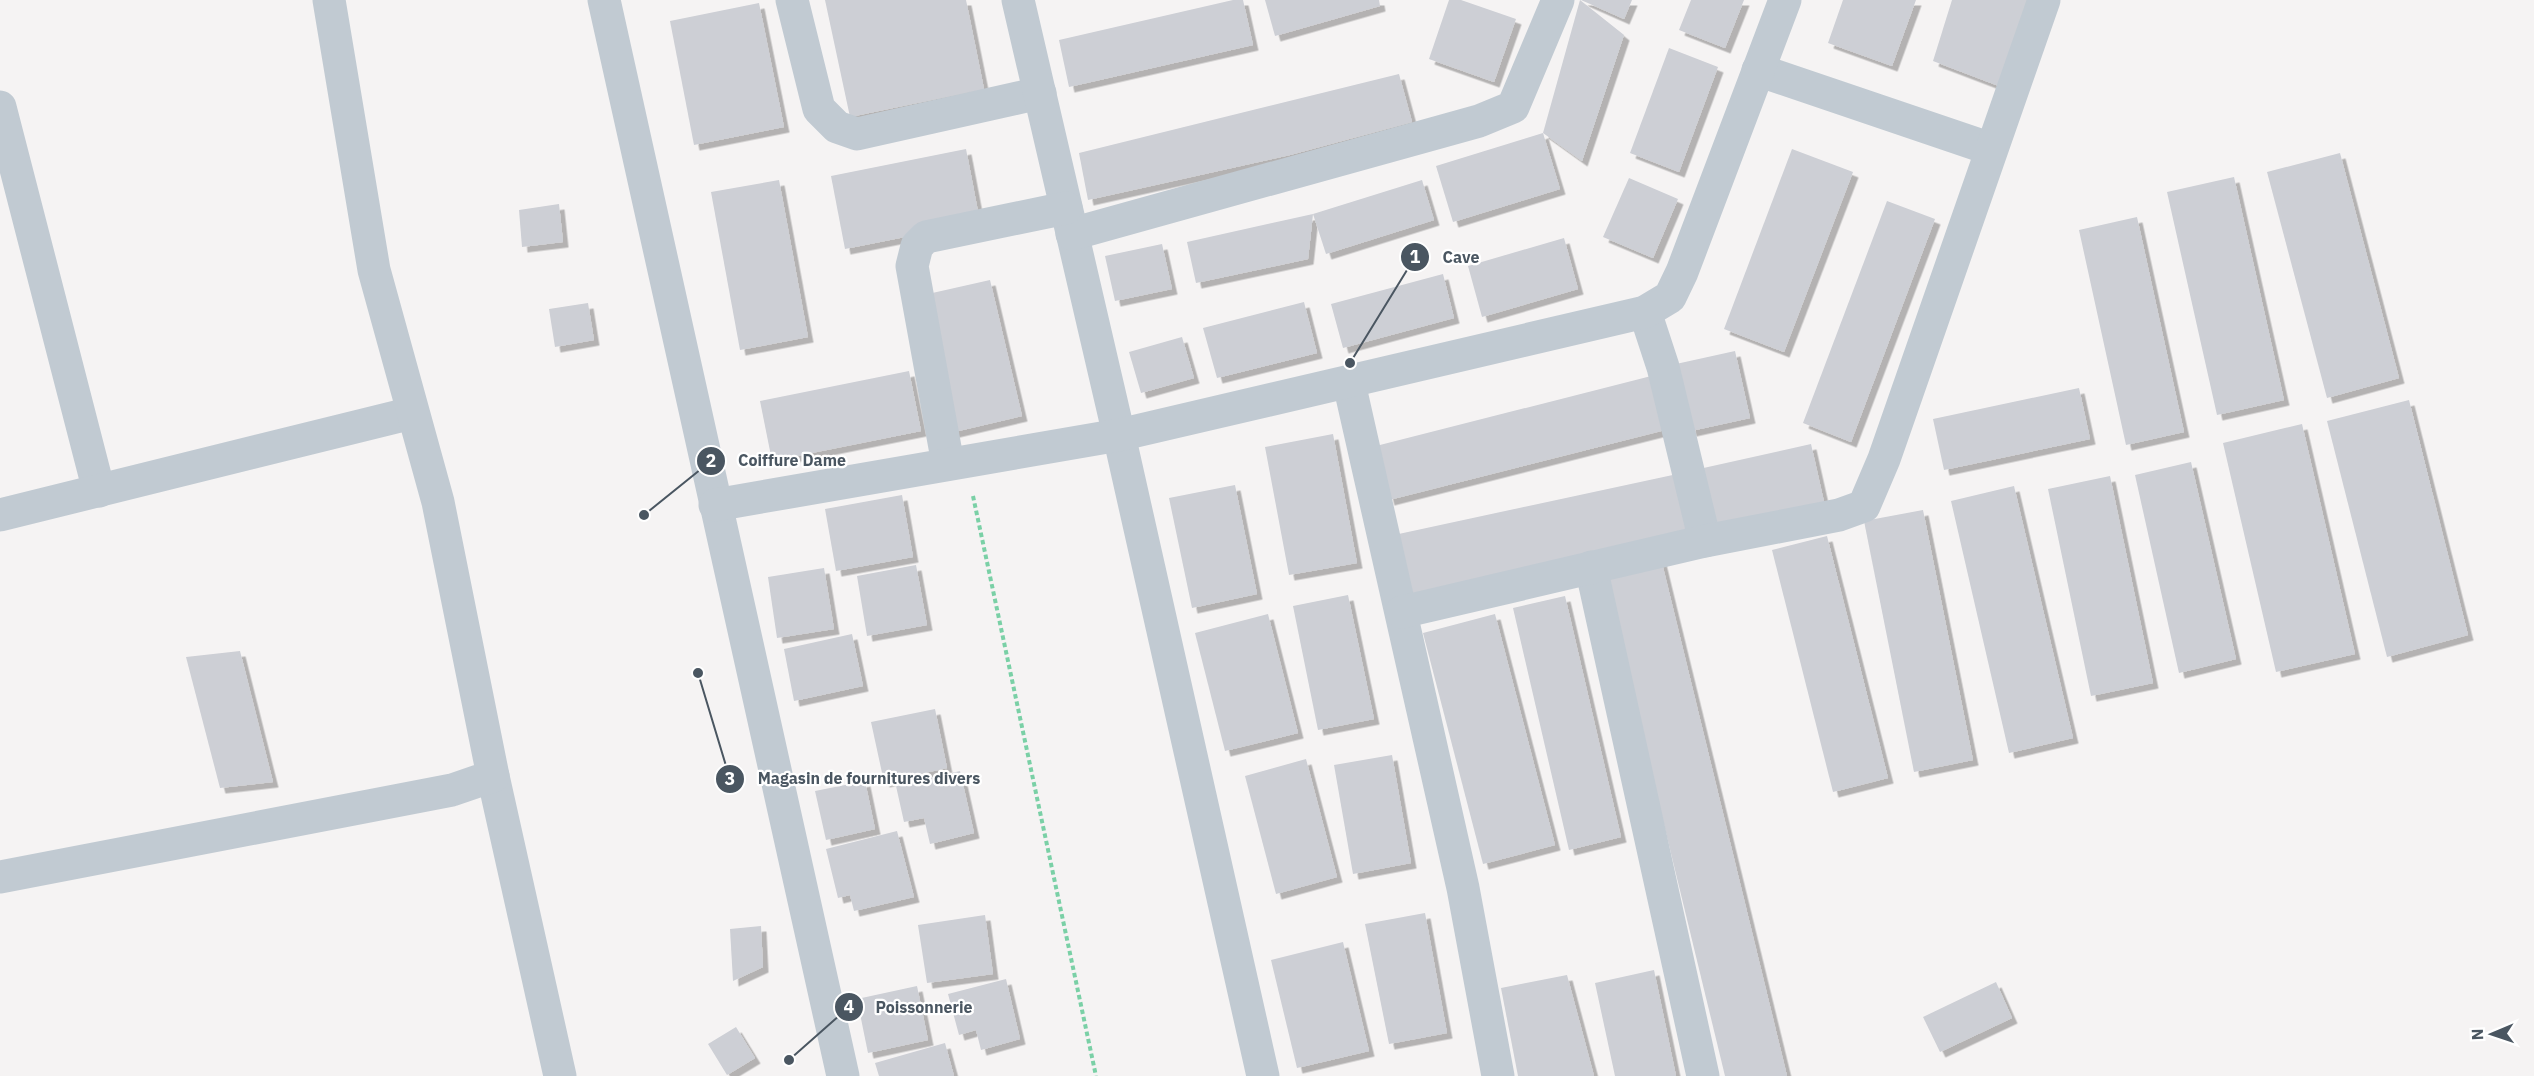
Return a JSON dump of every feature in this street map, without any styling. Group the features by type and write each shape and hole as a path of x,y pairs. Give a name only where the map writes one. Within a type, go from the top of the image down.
{"street":[{"path":"329,0 374,270 438,502 493,776 560,1076"},
{"path":"604,0 715,505 834,1074"},
{"path":"792,0 819,109 837,127 857,134 1040,93"},
{"path":"957,462 912,266 917,246 926,237 1069,221 1479,121 1513,107 1558,0"},
{"path":"715,505 1119,435 1645,312 1670,297 1682,272 1785,0"},
{"path":"1402,612 1705,541 1839,515 1864,506 1884,459 2044,0"},
{"path":"1025,1 1040,93 1263,1076"},
{"path":"1758,70 1991,149"},
{"path":"0,107 99,491"},
{"path":"1645,312 1663,367 1705,541"},
{"path":"1349,383 1463,888 1498,1076"},
{"path":"0,514 412,413"},
{"path":"1591,567 1703,1076"},
{"path":"0,877 452,790 493,776"}],"path":[{"path":"957,462 1096,1076"}],"building":[{"path":"825,0 966,0 984,89 850,117"},
{"path":"1233,0 1243,0 1253,45 1069,87 1059,40"},
{"path":"1265,0 1379,0 1380,6 1275,36"},
{"path":"1449,0 1461,0 1516,19 1494,82 1429,59"},
{"path":"1580,0 1624,35 1582,161 1543,133"},
{"path":"1581,0 1632,0 1624,19"},
{"path":"1691,0 1744,0 1725,48 1679,30"},
{"path":"1843,0 1916,0 1892,66 1828,43"},
{"path":"1952,0 2034,0 2004,88 1933,61"},
{"path":"759,3 784,127 694,145 670,21"},
{"path":"1669,48 1718,67 1679,172 1630,153"},
{"path":"1399,74 1412,122 1290,155 1088,200 1079,153"},
{"path":"1543,133 1560,189 1453,222 1436,166"},
{"path":"966,149 980,222 845,249 831,176"},
{"path":"1792,149 1853,172 1784,352 1724,329"},
{"path":"2340,153 2399,378 2327,398 2267,172"},
{"path":"2234,177 2284,400 2217,415 2167,192"},
{"path":"1629,178 1678,199 1653,258 1603,237"},
{"path":"779,180 808,337 740,350 711,192"},
{"path":"1422,180 1434,220 1326,254 1313,214"},
{"path":"1887,201 1935,219 1851,442 1803,423"},
{"path":"559,204 563,242 522,247 519,210"},
{"path":"1313,214 1308,259 1196,283 1187,242"},
{"path":"2137,217 2184,432 2126,445 2079,230"},
{"path":"1564,238 1578,289 1482,317 1468,266"},
{"path":"1162,244 1172,289 1115,301 1105,256"},
{"path":"1443,274 1454,318 1343,348 1331,304"},
{"path":"990,280 1022,416 950,433 919,296"},
{"path":"1304,302 1317,353 1217,378 1203,328"},
{"path":"588,303 594,340 555,347 549,309"},
{"path":"1182,337 1194,378 1141,393 1129,352"},
{"path":"1735,351 1750,418 1691,431 1676,364"},
{"path":"909,371 921,431 772,461 760,401"},
{"path":"1663,373 1677,427 1389,500 1376,446"},
{"path":"2079,388 2090,439 1944,470 1933,419"},
{"path":"2409,400 2468,635 2387,657 2327,421"},
{"path":"2302,424 2355,654 2276,672 2223,443"},
{"path":"1333,434 1357,563 1289,575 1265,447"},
{"path":"1811,444 1824,502 1703,530 1690,471"},
{"path":"2191,462 2236,659 2179,673 2135,475"},
{"path":"1682,473 1696,536 1407,598 1394,535"},
{"path":"2110,476 2153,683 2091,696 2048,489"},
{"path":"1235,485 1257,594 1192,608 1169,498"},
{"path":"2014,486 2073,738 2009,753 1951,501"},
{"path":"902,495 913,557 836,571 825,509"},
{"path":"1923,510 1973,760 1914,772 1864,521"},
{"path":"1827,536 1888,778 1833,792 1772,550"},
{"path":"1660,555 1787,1076 1725,1076 1602,569"},
{"path":"916,565 927,625 867,636 857,576"},
{"path":"824,568 834,629 777,638 768,577"},
{"path":"1348,595 1374,719 1318,730 1293,606"},
{"path":"1565,596 1621,837 1569,850 1513,608"},
{"path":"1268,614 1298,733 1225,751 1195,633"},
{"path":"1495,614 1555,845 1483,864 1423,633"},
{"path":"852,634 863,686 794,701 784,649"},
{"path":"240,651 273,782 220,788 186,657"},
{"path":"935,709 947,768 884,782 871,722"},
{"path":"1392,755 1411,863 1353,874 1334,765"},
{"path":"1306,759 1337,877 1276,894 1245,776"},
{"path":"960,771 974,833 930,844 924,818 904,822 896,786"},
{"path":"865,781 875,829 826,840 815,791"},
{"path":"897,831 914,897 854,911 850,895 838,898 826,849"},
{"path":"1425,913 1447,1033 1389,1044 1365,924"},
{"path":"985,915 993,974 927,983 918,925"},
{"path":"761,926 763,967 733,981 730,929"},
{"path":"1343,942 1369,1051 1297,1068 1271,960"},
{"path":"1654,970 1676,1076 1615,1076 1595,983"},
{"path":"1567,975 1594,1076 1518,1076 1501,988"},
{"path":"1006,979 1020,1039 981,1050 976,1030 959,1035 948,994"},
{"path":"1996,982 2012,1018 1940,1052 1923,1017"},
{"path":"917,986 928,1040 868,1053 857,999"},
{"path":"736,1027 755,1058 727,1075 708,1044"},
{"path":"945,1043 954,1076 879,1076 875,1063"}],"place":[{"name":"Cave","path":"1350,363"},
{"name":"Coiffure Dame","path":"644,515"},
{"name":"Magasin de fournitures divers","path":"698,673"},
{"name":"Poissonnerie","path":"789,1060"}]}
